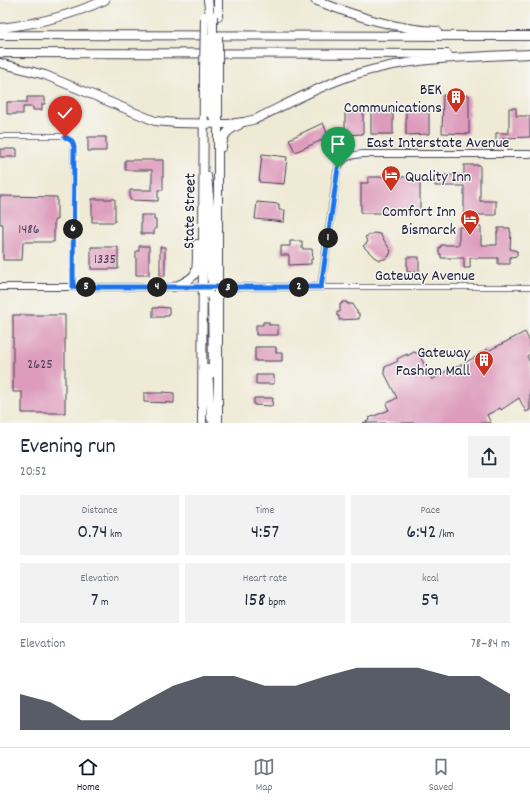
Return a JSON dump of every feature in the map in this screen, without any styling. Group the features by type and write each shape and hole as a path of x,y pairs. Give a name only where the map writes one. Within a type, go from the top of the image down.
{"highway":[{"path":"0,28 50,19 79,11 105,0"},
{"name":"State Street","path":"206,0 212,16 211,71 218,108 218,423"},
{"path":"212,16 213,0"},
{"name":"State Street","path":"206,422 202,334 203,124 211,71 212,16 218,0"},
{"path":"316,0 381,23 412,29 530,35"},
{"path":"0,35 530,35"},
{"path":"0,53 530,54"},
{"path":"0,63 21,67 55,79 149,119 160,122 218,124 244,122 256,119 333,83 371,70 413,62 458,57 530,54"},
{"path":"211,71 210,108 211,113 218,124"},
{"path":"218,265 222,252 222,141 228,130 244,122"},
{"path":"174,287 188,281 196,272 197,192 203,160"},
{"path":"203,160 210,205 211,278 212,282 218,288"},
{"path":"202,288 211,294 212,299 212,366 218,403"},
{"path":"202,334 209,372 211,418 214,423"}],"street":[{"path":"0,136 62,136 72,141 74,147 73,287"},
{"name":"East Interstate Avenue","path":"321,287 336,172 343,159 353,155 363,154 530,154"},
{"path":"0,287 321,287"},
{"name":"Gateway Avenue","path":"321,287 530,287"}],"building":[{"name":"BEK Communications","path":"443,95 469,95 469,134 442,133"},
{"path":"27,97 45,97 45,104 42,104 42,110 33,110 33,107 23,107 23,114 7,114 7,102 27,102"},
{"path":"406,107 429,107 429,134 406,135"},
{"path":"509,108 516,108 516,116 530,116 530,137 503,138 503,141 496,141 496,133 509,133"},
{"path":"371,111 393,111 393,134 371,134"},
{"path":"345,112 363,112 363,134 345,135"},
{"path":"323,123 329,137 295,152 289,139"},
{"path":"88,137 106,137 106,151 88,151"},
{"path":"0,149 17,149 17,157 0,157"},
{"path":"262,154 287,157 284,184 259,182"},
{"path":"125,160 163,160 163,190 158,190 158,201 130,200 130,190 152,190 152,170 125,170"},
{"path":"464,165 480,165 480,201 496,201 496,215 464,215 464,186 435,186 435,175 464,175"},
{"name":"Quality Inn","path":"368,177 420,177 420,213 361,213 361,183 368,183"},
{"path":"0,196 57,197 57,220 54,220 54,242 23,242 22,260 3,260 3,224 0,224"},
{"path":"92,199 115,199 115,222 92,222"},
{"path":"257,202 279,204 279,210 285,210 284,222 255,219"},
{"path":"141,215 154,215 154,220 156,220 156,229 154,229 154,234 141,234"},
{"name":"Comfort Inn Bismarck","path":"459,227 481,227 481,245 497,245 498,228 510,228 510,249 517,251 517,256 510,257 510,264 498,264 498,258 470,258 470,268 464,268 464,258 441,258 441,254 439,254 439,247 441,247 441,245 459,245"},
{"path":"374,233 380,234 391,251 389,256 385,259 379,260 363,246 368,242 365,237"},
{"path":"290,241 302,241 302,249 312,249 313,259 311,259 311,264 289,265 289,255 281,255 281,246 290,246"},
{"path":"139,246 149,246 149,275 136,275 136,251 139,251"},
{"path":"91,247 118,247 118,269 91,269"},
{"path":"160,247 165,247 165,276 160,276"},
{"path":"407,257 419,257 419,272 407,272"},
{"path":"342,302 353,304 357,313 359,313 359,319 339,320 337,312 340,312 340,304 342,304"},
{"path":"153,308 169,308 169,316 153,317"},
{"path":"13,315 65,315 65,413 22,413 22,392 13,392"},
{"path":"263,322 269,322 269,325 278,325 278,335 256,335 256,325 263,325"},
{"name":"Gateway Fashion Mall","path":"525,332 530,342 530,354 527,356 530,363 530,410 526,412 519,398 501,410 500,408 487,415 491,423 363,423 370,420 369,418 389,410 386,404 397,398 384,372 385,367 398,361 397,359 414,352 419,354 432,380 451,368 451,370 479,355 478,354 487,349 488,351"},
{"path":"255,347 276,347 276,353 282,353 282,361 255,361"},
{"path":"256,375 274,375 274,384 256,384"},
{"path":"144,393 174,393 174,403 144,402"},
{"path":"254,398 273,398 272,406 254,405"}],"place":[{"name":"BEK Communications","path":"456,114"},
{"name":"Quality Inn","path":"391,192"},
{"name":"Comfort Inn Bismarck","path":"470,236"},
{"name":"Gateway Fashion Mall","path":"484,377"}],"route":[{"path":"65,137 72,141 74,147 73,287 321,287 336,172 338,168"}]}
